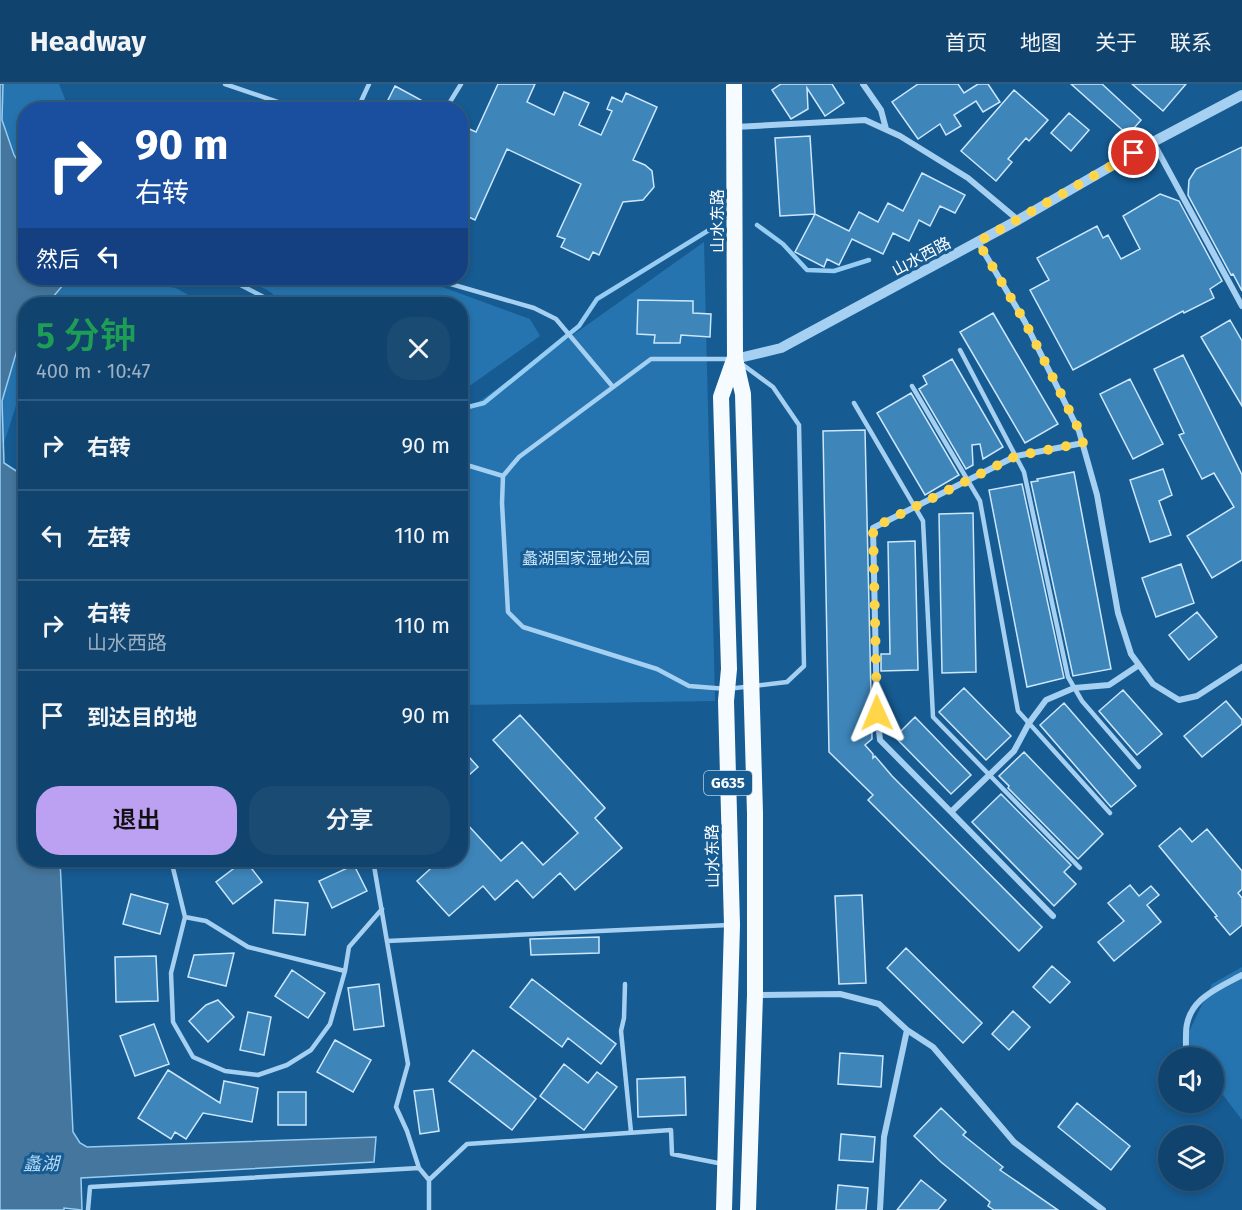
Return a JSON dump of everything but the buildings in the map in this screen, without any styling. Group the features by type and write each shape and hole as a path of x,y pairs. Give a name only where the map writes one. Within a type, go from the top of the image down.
{"highway":[{"name":"山水东路","path":"734,84 735,359 743,394 755,813 755,995 747,1210"},
{"name":"山水东路","path":"724,1210 732,925 727,689 729,669 721,397 735,359"}],"street":[{"path":"863,84 881,110 886,129"},
{"name":"山水西路","path":"735,359 781,348 978,242 1153,142 1242,95"},
{"path":"734,127 865,120 900,136 968,178 1018,220"},
{"path":"1153,142 1242,306"},
{"path":"978,242 1025,322 1079,430 1097,495 1118,613 1131,654 1153,684 1179,700 1197,696 1242,667"},
{"path":"1053,916 880,740 877,713 873,528 1016,456 1083,443"},
{"path":"951,812 1014,751 1029,723 1046,700 1074,688 1109,685 1139,665"},
{"path":"1186,1047 1186,1023 1191,1008 1206,993 1242,975"},
{"path":"755,995 840,994 879,1004 907,1030 933,1047 1014,1142 1103,1210"},
{"path":"880,1210 884,1137 907,1030"}],"lane":[{"path":"225,84 278,102"},
{"path":"361,102 369,84"},
{"path":"451,102 461,84"},
{"path":"454,285 534,308 556,319 614,387"},
{"path":"960,350 1024,472 1068,677 1082,701 1139,767"},
{"path":"651,359 735,359 774,387 799,425 804,666 787,682 727,689 689,686 657,669 523,627 508,612 502,503 503,476 519,458 614,387 651,359"},
{"path":"912,386 980,501 1018,711 1110,813"},
{"path":"854,403 923,521 933,717 1080,868"},
{"path":"468,465 503,476"},
{"path":"173,867 185,917 171,974 173,1022 194,1057 225,1071 258,1075 287,1065 311,1050 330,1024 345,971 348,947 382,909"},
{"path":"374,867 408,1064 396,1107 407,1131 419,1168 429,1180 429,1210"},
{"path":"185,917 206,921 248,947 345,971"},
{"path":"387,941 732,925"},
{"path":"624,984 624,1018 621,1031 631,1132"},
{"path":"429,1180 467,1144 631,1132 671,1130 672,1154 726,1164"},
{"path":"88,1210 90,1187 419,1168"}],"green space":[{"path":"0,84 59,84 66,102 18,102 18,285 156,285 176,288 192,297 18,297 18,399 0,456"},
{"name":"蠡湖国家湿地公园","path":"704,242 715,701 468,705 468,409"},
{"path":"257,285 437,285 530,319 540,336 468,387 468,297 276,297"},
{"path":"1242,967 1242,1120 1224,1096 1224,1047 1185,1047 1183,1044 1212,984"}],"water":[{"name":"蠡湖","path":"0,84 3,84 2,120 18,161 18,285 63,285 53,297 18,297 18,348 2,401 4,463 18,472 18,867 60,867 73,1132 80,1143 87,1147 376,1137 374,1162 81,1178 82,1210 64,1208 64,1210 0,1210"}],"waterway":[{"path":"757,225 783,244 807,270 834,271 869,260"},
{"path":"468,407 484,403 579,326 597,299 714,227"},
{"path":"240,285 264,297"}],"route":[{"path":"877,713 873,528 1016,456 1083,443 1079,430 1025,322 978,242 1134,153"}]}
